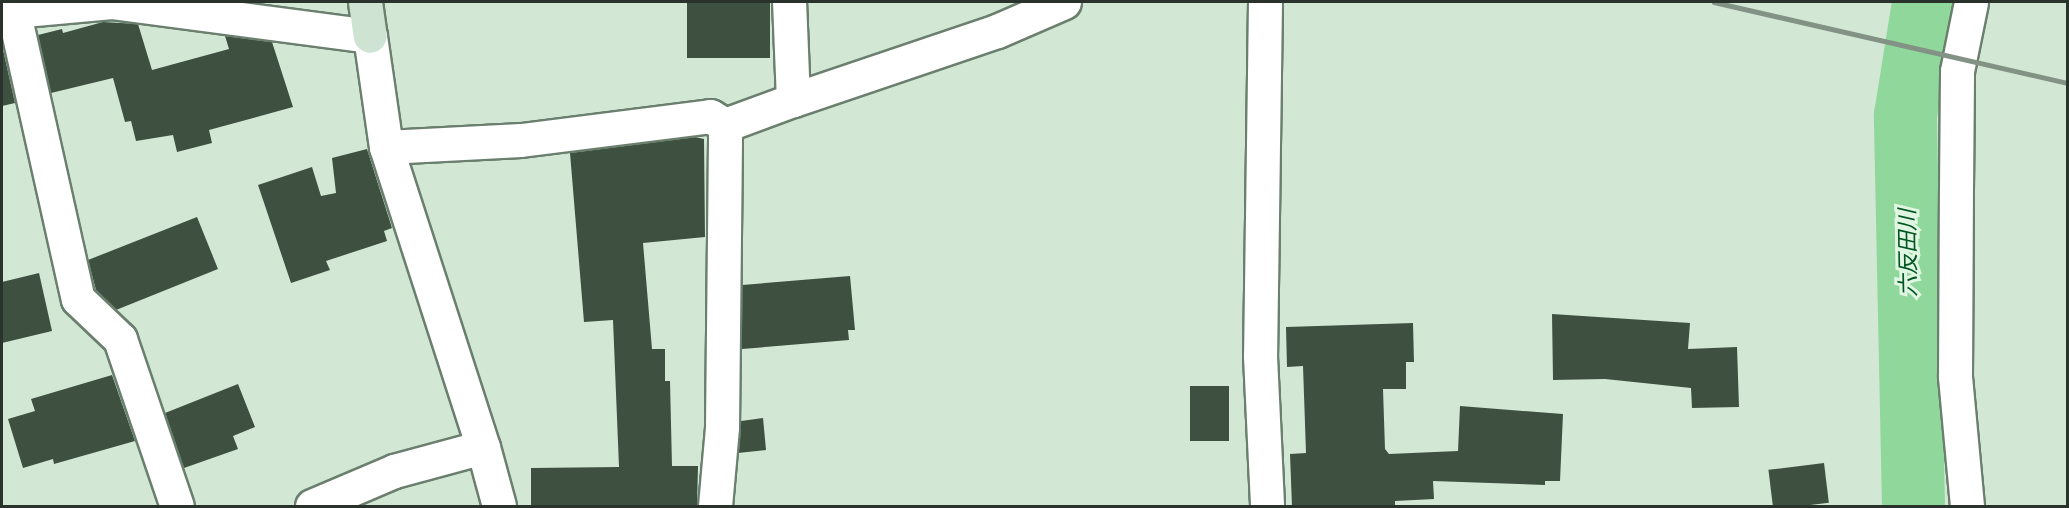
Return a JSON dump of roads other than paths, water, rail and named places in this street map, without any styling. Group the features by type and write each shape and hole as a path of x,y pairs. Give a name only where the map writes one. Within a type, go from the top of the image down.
{"main road":[{"path":"365,2 370,36"}],"street":[{"path":"175,506 120,339 78,300 7,11 112,2 370,36 386,147 483,447 499,507"},
{"path":"789,2 793,100"},
{"path":"725,125 997,31 1064,2"},
{"path":"1265,2 1260,356 1267,507"},
{"path":"1967,507 1955,376 1956,178 1957,71 1971,2"},
{"path":"386,147 522,140 710,116 725,125"},
{"path":"715,507 722,427 725,125"},
{"path":"312,507 394,471 483,447"}],"waterway":[{"name":"六反田川","path":"1913,506 1905,115 1923,2"}],"railway":[{"path":"1714,2 2068,83"}]}
